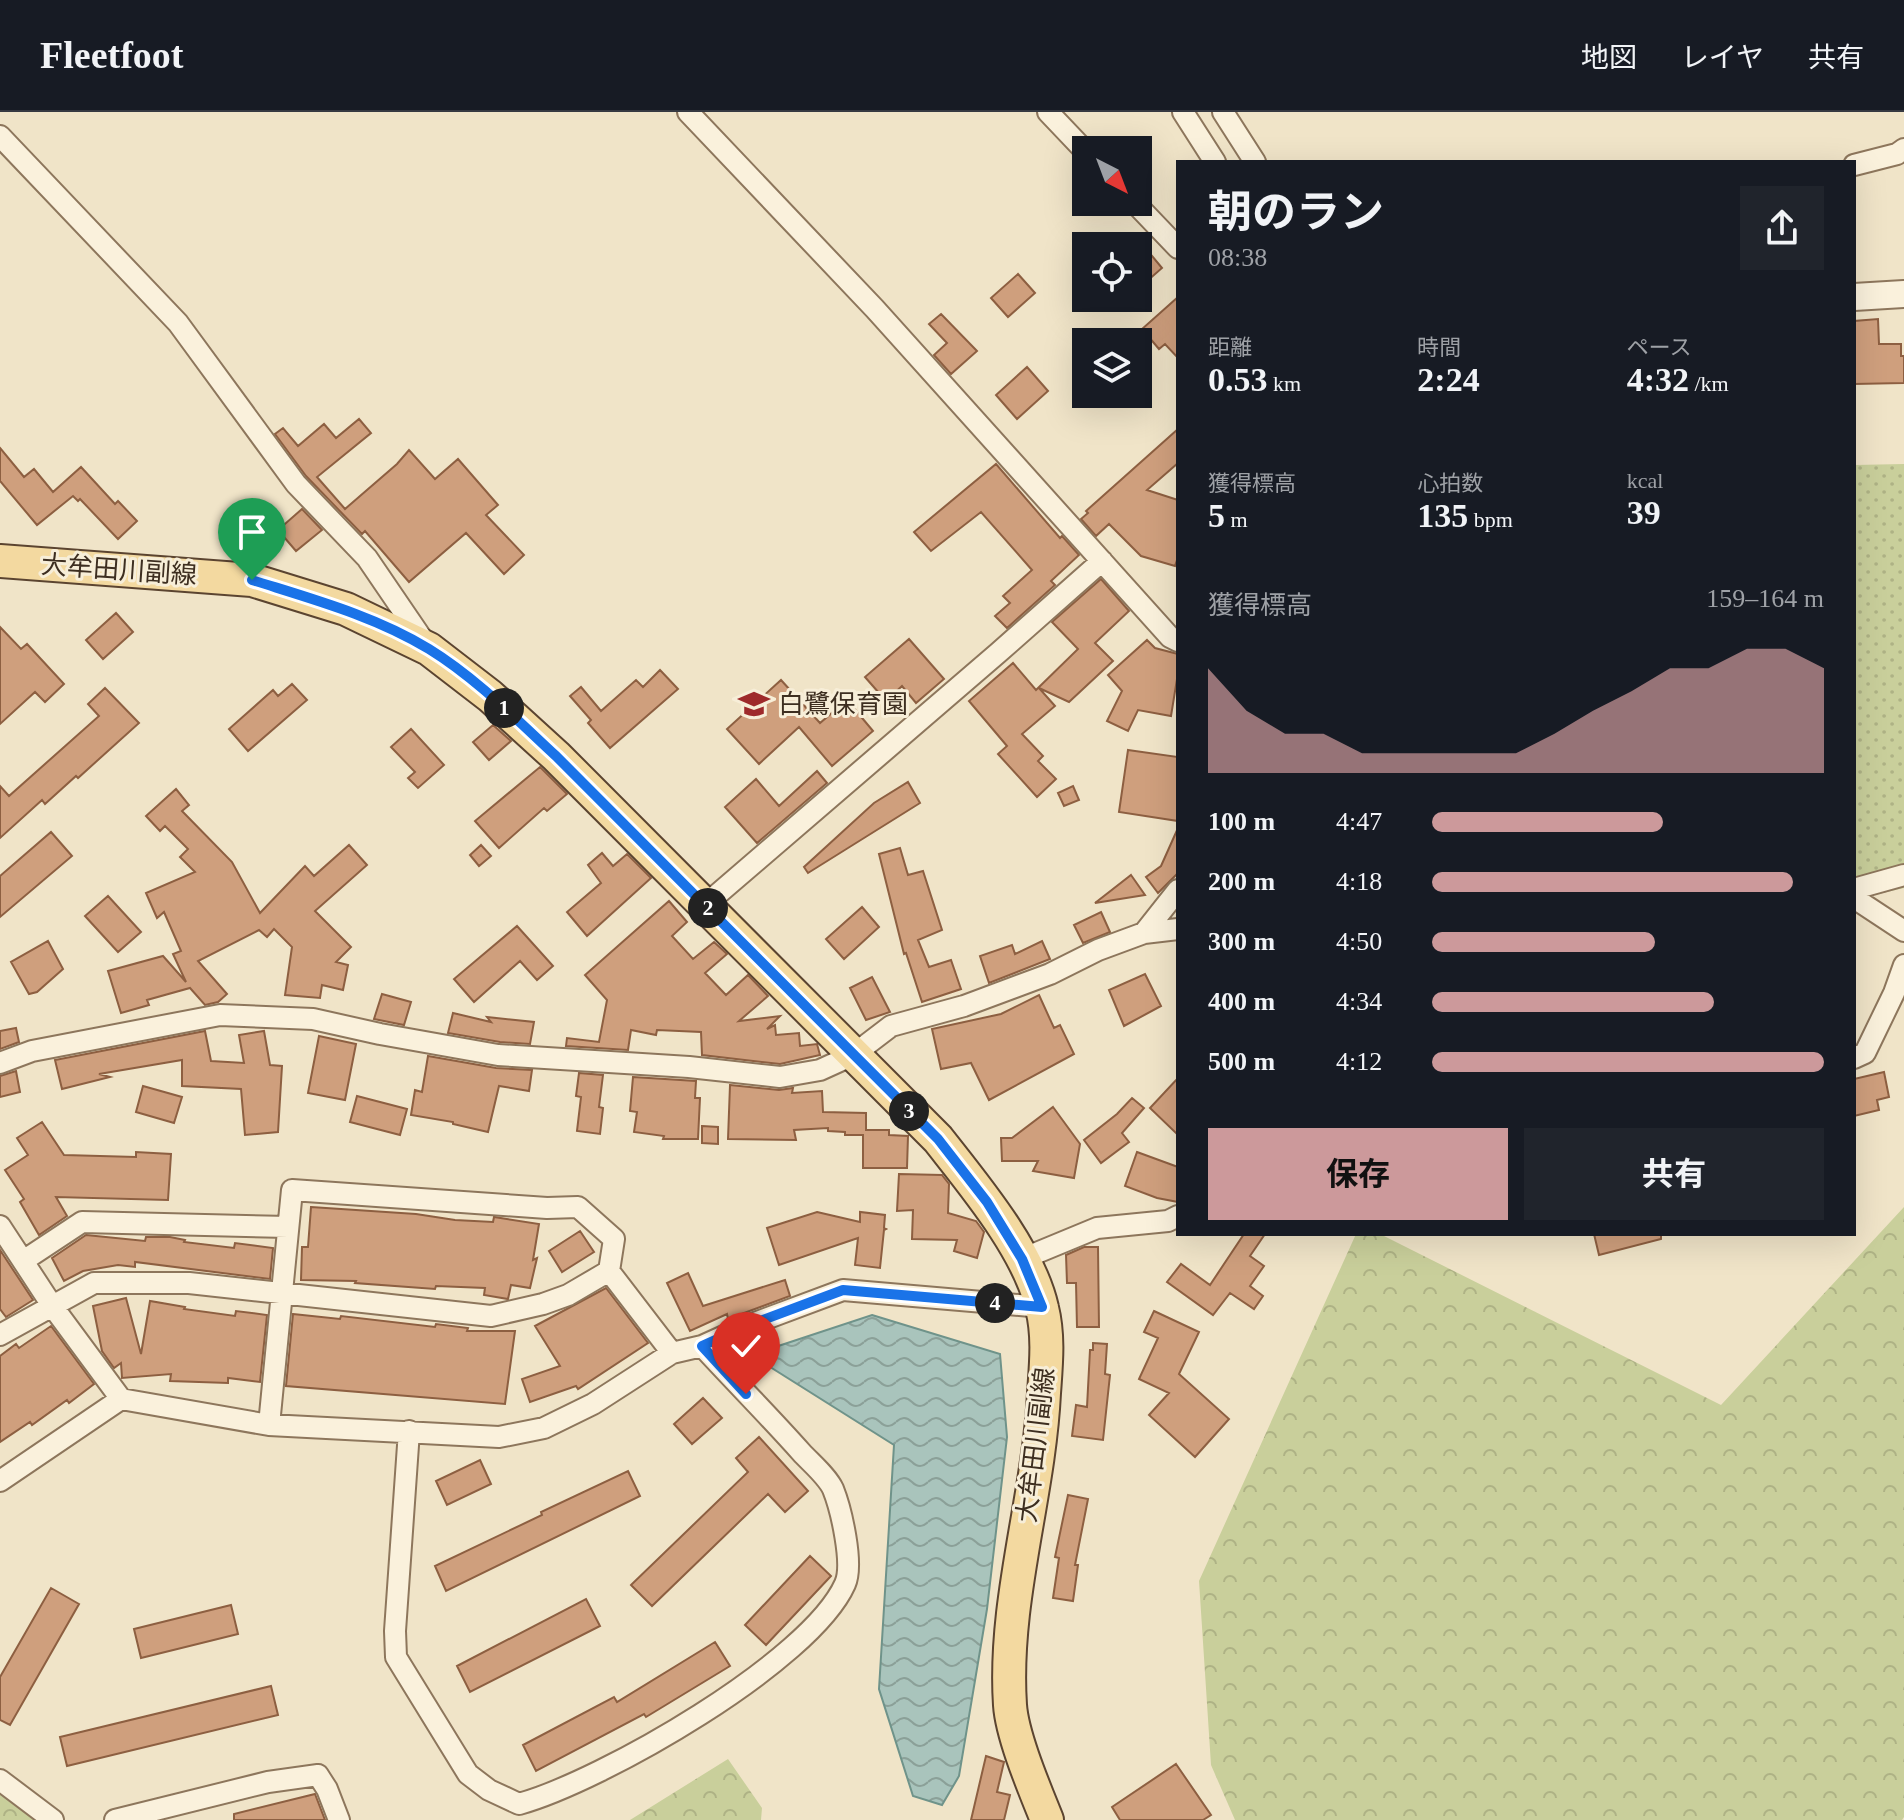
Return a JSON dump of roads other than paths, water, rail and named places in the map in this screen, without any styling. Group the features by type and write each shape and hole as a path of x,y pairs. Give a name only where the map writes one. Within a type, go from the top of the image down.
{"main road":[{"name":"大牟田川副線","path":"0,561 252,580 346,609 429,649 490,696 556,756 938,1139 987,1202 1022,1259 1042,1307 1047,1343 1042,1432 1009,1638 1010,1709 1031,1780 1047,1820"}],"street":[{"path":"688,112 875,309 1170,637 1176,640"},
{"path":"1048,112 1072,137"},
{"path":"1183,112 1214,160"},
{"path":"1223,112 1254,160"},
{"path":"0,136 178,323 296,484 367,558 429,649"},
{"path":"1856,164 1897,154 1904,149"},
{"path":"1147,216 1176,246"},
{"path":"1856,297 1904,294"},
{"path":"705,905 1102,561"},
{"path":"1856,888 1904,875"},
{"path":"1144,933 1176,893"},
{"path":"1856,899 1904,931"},
{"path":"0,1063 32,1051 220,1015 313,1019 498,1055 689,1067 780,1077 820,1070 853,1055 891,1026 964,1006 1050,974 1098,950 1144,933 1176,929"},
{"path":"1856,1057 1865,1053 1904,965"},
{"path":"269,1425 292,1190 547,1208 578,1207 614,1239 609,1271 672,1353"},
{"path":"1022,1259 1097,1228 1168,1221 1176,1217"},
{"path":"23,1261 82,1222 288,1227"},
{"path":"0,1226 53,1307 121,1399 269,1425 499,1437 544,1428 593,1404 672,1353 702,1346 843,1290 1042,1307"},
{"path":"0,1335 94,1283 189,1283 491,1316 568,1295 609,1271"},
{"path":"409,1431 395,1631 396,1657 468,1774 489,1790 519,1804 574,1784 666,1735 765,1670 827,1613 847,1581 846,1533 832,1486 702,1346"},
{"path":"0,1481 121,1399"},
{"path":"115,1820 268,1782 318,1775 339,1820"},
{"path":"0,1780 53,1820"}],"water":[{"path":"872,1315 1000,1354 1007,1437 987,1609 959,1776 942,1805 913,1796 879,1689 894,1445 751,1355"}],"place":[{"name":"白鷺保育園","path":"754,704"}]}
